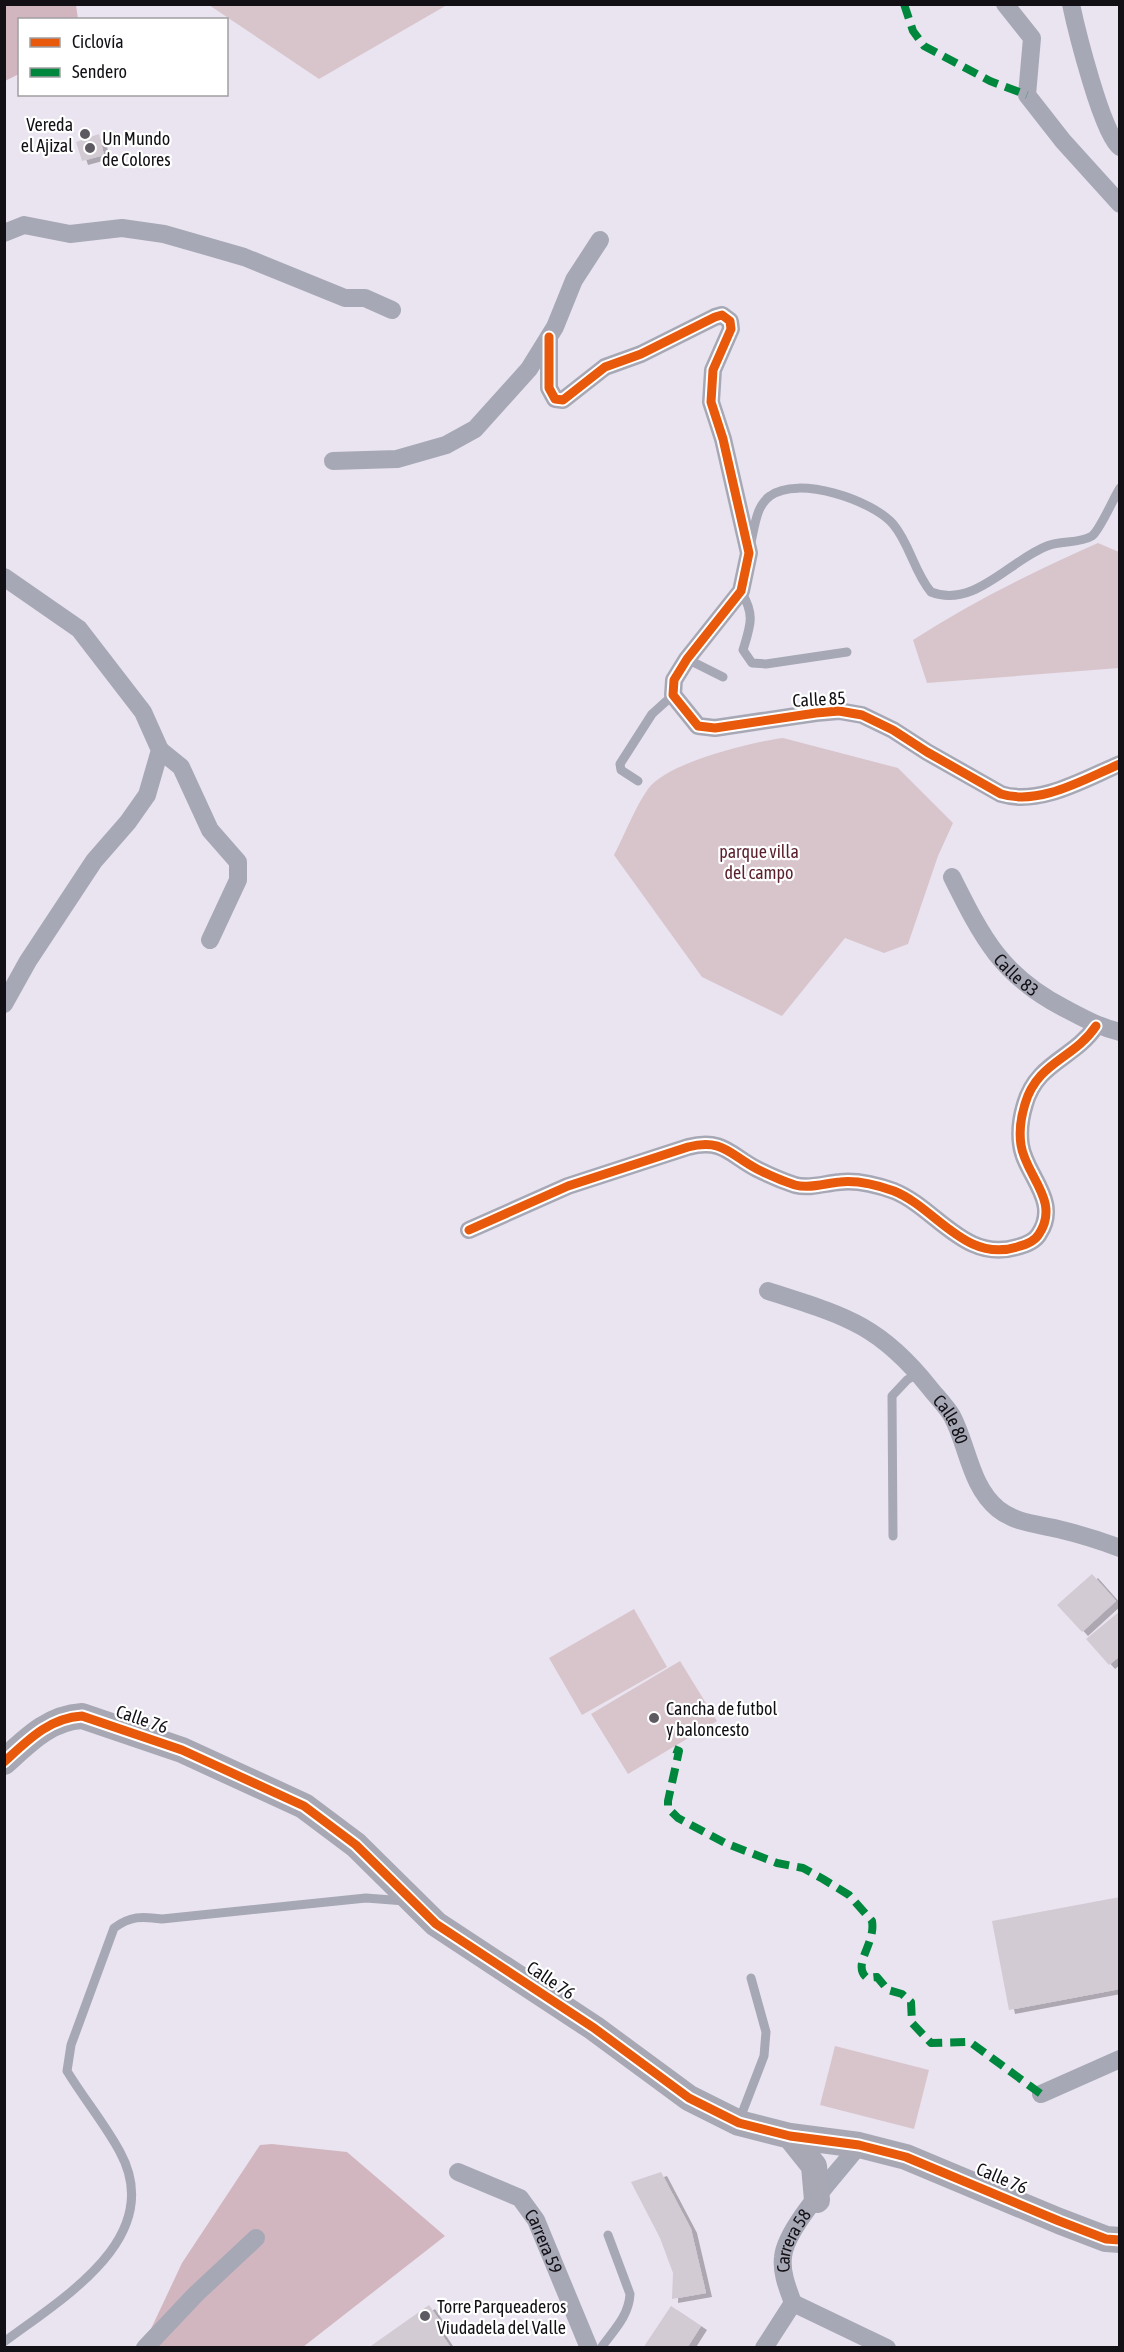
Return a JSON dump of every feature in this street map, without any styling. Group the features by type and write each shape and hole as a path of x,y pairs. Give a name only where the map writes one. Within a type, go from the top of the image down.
{"street":[{"path":"1005,4 1032,38 1027,95 1063,141 1119,204"},
{"path":"1071,4 1098,101 1111,137 1119,147"},
{"path":"4,233 24,225 70,234 122,228 164,234 244,257 345,298 365,298 392,310"},
{"path":"333,460 397,459 438,448 475,429 529,369 549,336 574,280 600,240"},
{"path":"549,336 549,388 555,399 563,400 605,367 641,354 715,317 727,317 730,321 731,329 713,370 711,402 723,439 749,553 741,591 687,658 674,680 673,695"},
{"path":"4,577 79,629 143,712 160,750 181,767 210,830 238,862 238,880 210,940"},
{"name":"Calle 85","path":"673,695 698,726 715,729 816,713 839,711 862,715 894,730 1000,794 1014,798 1055,791 1119,764"},
{"path":"4,1004 28,961 94,861 128,822 147,795 160,750"},
{"name":"Calle 83","path":"952,877 979,931 1009,970 1034,992 1096,1026 1119,1032"},
{"path":"469,1230 568,1186 688,1147 706,1144 726,1148 756,1168 799,1186 853,1182 893,1191 919,1205 953,1234 973,1245 1008,1250 1021,1246 1036,1239 1046,1216 1039,1182 1021,1146 1021,1120 1025,1104 1031,1088 1041,1073 1083,1043 1096,1026"},
{"name":"Calle 80","path":"768,1291 850,1318 874,1332 918,1373 952,1415 977,1482 998,1509 1020,1521 1094,1538 1119,1548"},
{"name":"Calle 76","path":"4,1762 52,1722 67,1717 82,1716 182,1750 304,1806 356,1845 410,1901 436,1924 594,2028 689,2098 739,2123 790,2136 859,2145 906,2157 1059,2221 1106,2239 1119,2240"},
{"path":"1041,2094 1119,2059"},
{"path":"790,2136 814,2166 811,2207"},
{"name":"Carrera 58","path":"764,2348 793,2303 785,2282 783,2257 790,2234 859,2145"},
{"name":"Carrera 59","path":"458,2172 520,2198 536,2220 589,2348"},
{"path":"145,2348 256,2238"},
{"path":"793,2303 887,2348"}],"lane":[{"path":"749,553 761,507 770,496 782,490 811,489 859,500 882,513 893,525 931,592 942,597 958,595 994,580 1038,549 1050,544 1082,540 1094,535 1119,488"},
{"path":"741,591 750,605 752,620 743,650 752,663 766,664 846,652"},
{"path":"687,658 723,677"},
{"path":"638,781 621,770 620,764 652,714 673,695"},
{"path":"893,1536 892,1396 907,1380 918,1373"},
{"path":"4,2342 88,2278 121,2238 132,2211 129,2178 121,2153 67,2072 71,2045 114,1928 127,1918 140,1916 162,1919 366,1898 410,1901"},
{"path":"739,2123 764,2056 766,2032 751,1978"},
{"path":"601,2348 623,2318 630,2304 630,2294 608,2235"}],"green space":[{"path":"210,4 447,5 319,79"},
{"path":"1098,543 1119,552 1119,668 927,683 913,640 1004,588"},
{"name":"parque villa del campo","path":"783,738 898,768 953,823 938,856 908,944 884,953 845,938 782,1016 702,977 614,855 643,797 658,780 690,762 710,755"},
{"name":"Cancha de futbol y baloncesto","path":"634,1609 667,1667 582,1715 549,1658"},
{"name":"Cancha de futbol y baloncesto","path":"680,1661 717,1721 628,1774 591,1714"},
{"path":"835,2046 929,2070 914,2129 820,2105"}],"shaded area":[{"path":"5,4 76,5 78,18 18,18 18,74 5,81"},
{"path":"272,2144 347,2152 445,2236 303,2347 142,2348 182,2263 260,2145"}],"building":[{"name":"Un Mundo de Colores","path":"99,134 104,155 82,161 76,142"},
{"path":"1092,1574 1116,1601 1082,1632 1057,1605"},
{"path":"1120,1611 1120,1656 1109,1665 1086,1639"},
{"path":"1120,1897 1120,1989 1009,2010 992,1921"},
{"path":"661,2172 691,2229 706,2293 672,2299 673,2273 660,2238 631,2182"},
{"name":"Torre Parqueaderos Viudadela del Valle","path":"429,2305 444,2327 439,2330 451,2348 368,2348"},
{"path":"671,2306 701,2326 687,2348 643,2348"}],"marked path":[{"path":"904,4 913,31 924,46 990,81 1027,95"},
{"path":"674,1749 679,1751 668,1808 678,1818 725,1843 777,1863 803,1868 849,1895 872,1921 871,1938 862,1967 867,1978 877,1977 888,1990 902,1994 911,2002 912,2023 931,2043 970,2042 1041,2094"}],"cycle path":[{"path":"549,337 549,388 555,399 563,400 605,367 641,354 715,317 722,315 730,321 731,329 713,370 711,402 723,439 749,553 741,591 687,659 674,680 673,695 698,726 715,728 839,711 862,715 893,730 1001,794 1016,797 1046,794 1062,789 1120,764"},
{"path":"469,1230 568,1186 688,1147 710,1145 726,1149 757,1169 795,1185 812,1186 854,1182 888,1189 909,1199 966,1241 999,1250 1020,1246 1037,1236 1045,1222 1046,1210 1040,1188 1021,1145 1021,1124 1025,1104 1038,1079 1087,1037 1096,1026"},
{"path":"4,1762 31,1738 49,1726 59,1721 82,1716 182,1750 304,1806 356,1845 436,1924 594,2028 689,2098 739,2123 790,2136 859,2145 906,2157 1059,2221 1106,2239 1120,2240"}],"place":[{"name":"Vereda el Ajizal","path":"85,134"},
{"name":"Un Mundo de Colores","path":"90,148"},
{"name":"Cancha de futbol y baloncesto","path":"654,1718"},
{"name":"Torre Parqueaderos Viudadela del Valle","path":"425,2316"}]}
